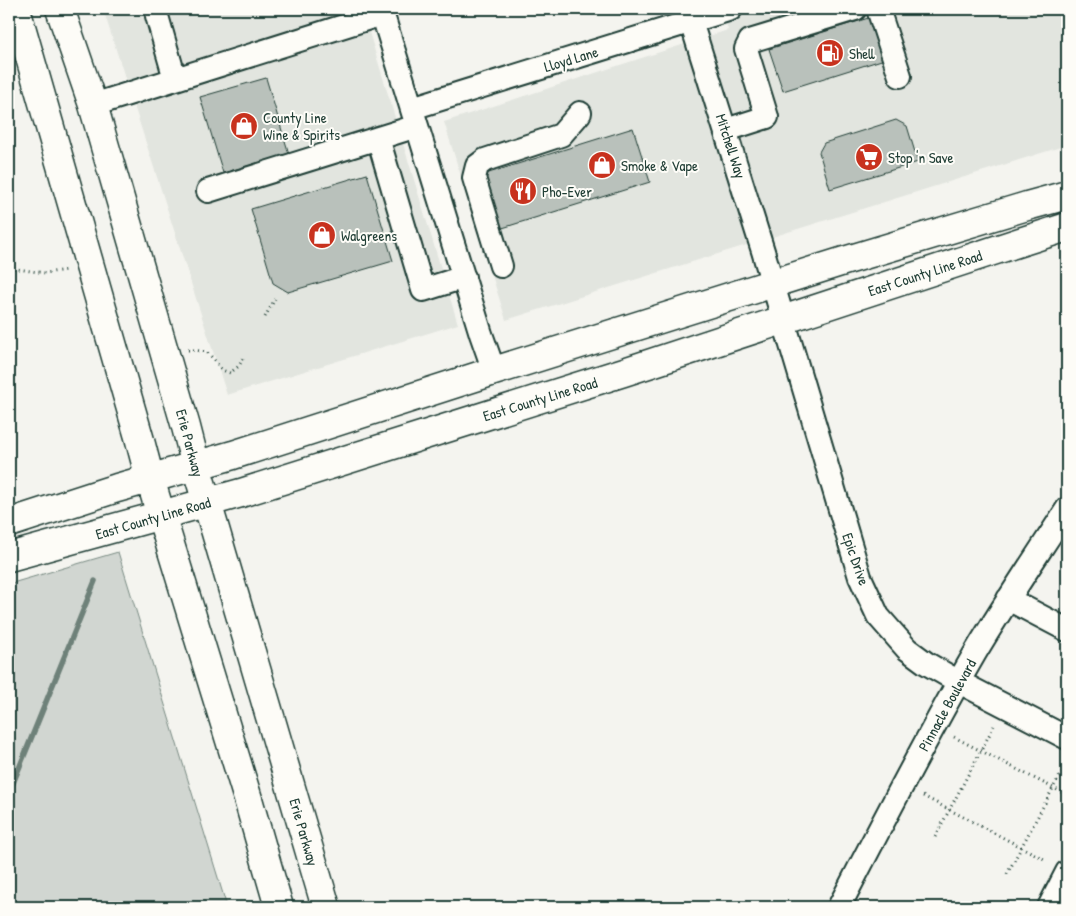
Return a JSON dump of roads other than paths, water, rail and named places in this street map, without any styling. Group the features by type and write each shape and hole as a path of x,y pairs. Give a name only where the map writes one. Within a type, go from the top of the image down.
{"main road":[{"path":"16,9 150,479 248,798 279,907"},
{"name":"Erie Parkway","path":"60,9 93,105 196,466 326,907"},
{"path":"9,523 233,455 772,283 1067,195"},
{"name":"East County Line Road","path":"9,557 250,490 587,384 1067,227"}],"street":[{"name":"Lloyd Lane","path":"208,191 378,138 415,117 689,15 731,9"},
{"path":"726,130 767,117 746,49 750,41 817,14 855,9"},
{"path":"878,9 900,76"},
{"path":"93,105 175,80 381,11 494,371"},
{"name":"Mitchell Way","path":"689,15 772,283"},
{"path":"157,16 175,80"},
{"path":"501,266 474,178 476,166 485,160 561,135 580,113"},
{"path":"378,138 423,290 464,277"},
{"name":"Epic Drive","path":"772,283 860,578 878,616 906,649 926,663 1067,738"},
{"name":"Pinnacle Boulevard","path":"839,907 959,682 1008,599 1067,509"},
{"path":"1008,599 1067,630"},
{"path":"1049,907 1067,872"}],"waterway":[{"path":"9,793 95,581"}],"place":[{"name":"Shell","path":"830,53"},
{"name":"County Line Wine & Spirits","path":"244,126"},
{"name":"Stop 'n Save","path":"869,157"},
{"name":"Smoke & Vape","path":"602,165"},
{"name":"Pho-Ever","path":"523,191"},
{"name":"Walgreens","path":"322,235"}]}
